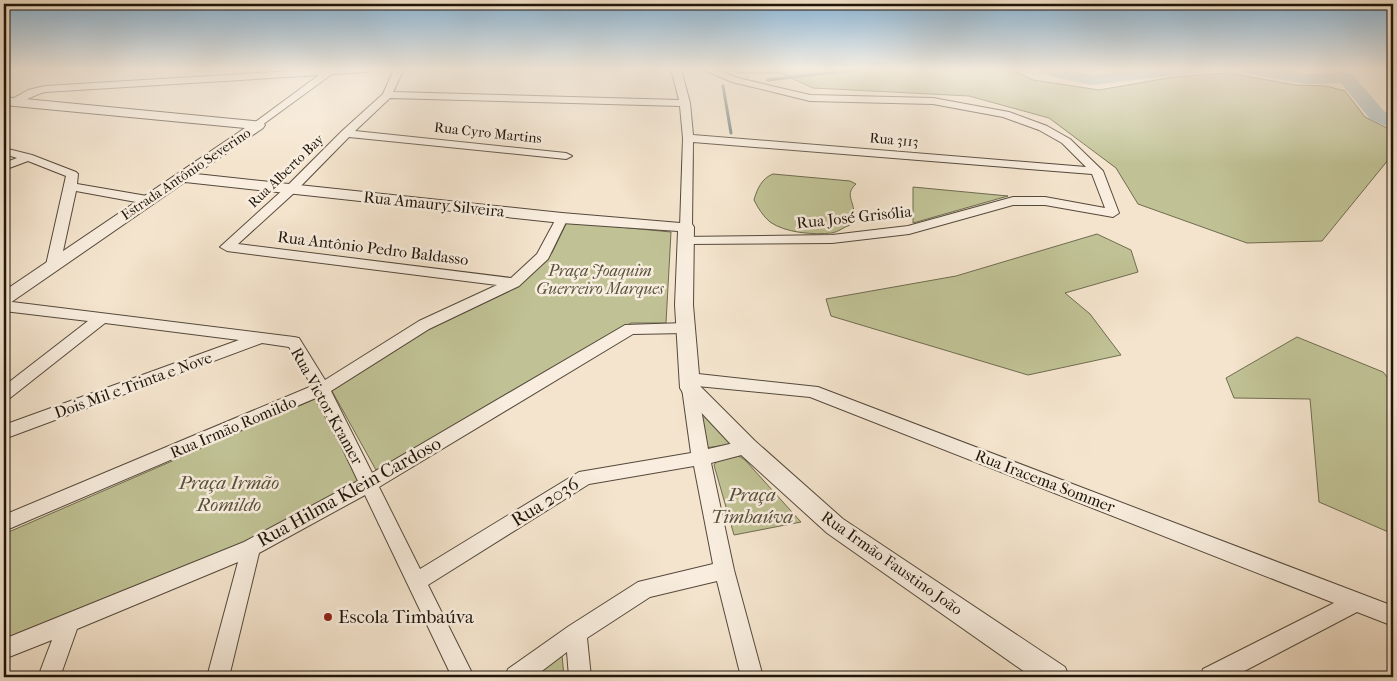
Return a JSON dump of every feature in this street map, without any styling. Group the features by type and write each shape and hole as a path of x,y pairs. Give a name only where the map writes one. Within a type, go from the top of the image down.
{"street":[{"name":"Estrada Antônio Severino","path":"8,101 258,125"},
{"path":"258,125 291,101"},
{"name":"Rua Alberto Bay","path":"227,247 290,190 381,101"},
{"path":"602,101 685,103 688,138 684,305 690,383 701,458 724,570 752,677"},
{"path":"878,101 933,101 1005,114 1043,128 1066,141 1097,171"},
{"name":"Estrada Antônio Severino","path":"4,300 258,125"},
{"name":"Rua Cyro Martins","path":"346,133 566,156"},
{"name":"Rua 3113","path":"688,138 1097,171"},
{"path":"4,151 28,157 72,174 71,187 53,265"},
{"path":"4,167 28,157"},
{"name":"Rua José Grisólia","path":"685,234 789,240 841,238 909,230 1013,201 1028,200 1113,212 1097,171"},
{"name":"Rua Amaury Silveira","path":"182,177 562,218 685,234"},
{"path":"71,187 147,200"},
{"name":"Rua Irmão Romildo","path":"4,523 322,389 424,325 514,283 543,256 562,218"},
{"name":"Rua Antônio Pedro Baldasso","path":"227,247 514,283"},
{"name":"Rua Victor Kramer","path":"4,306 294,342 322,389 463,677"},
{"path":"4,394 101,319"},
{"name":"Rua Hilma Klein Cardoso","path":"4,649 251,548 369,484 630,329 685,328"},
{"name":"Dois Mil e Trinta e Nove","path":"4,432 262,338"},
{"name":"Rua Irmão Faustino João","path":"690,383 747,447 836,526 1055,677"},
{"name":"Rua Iracema Sommer","path":"690,383 812,391 1393,616"},
{"name":"Rua 2036","path":"416,582 585,477 701,458 747,447"},
{"path":"218,677 251,548"},
{"path":"516,677 576,633 645,589 724,570"},
{"path":"1211,677 1357,601"},
{"path":"49,677 69,622"},
{"path":"576,633 580,677"}],"green space":[{"path":"986,101 1353,101 1365,117 1393,131 1393,154 1322,241 1247,243 1138,204 1116,168 1049,118"},
{"path":"773,174 850,181 856,184 850,194 854,212 850,225 825,234 792,231 776,226 765,217 754,200 760,184"},
{"path":"913,187 1008,196 913,223"},
{"name":"Praça Joaquim Guerreiro Marques","path":"567,222 671,232 666,323 631,323 376,470 332,391 430,329 518,287 552,253"},
{"path":"1097,234 1131,250 1138,272 1065,293 1090,314 1121,355 1028,375 831,316 826,299 956,276"},
{"path":"1297,337 1383,372 1393,384 1393,534 1319,502 1310,399 1234,398 1226,378"},
{"name":"Praça Irmão Romildo","path":"315,399 359,480 252,542 4,640 4,534"},
{"path":"698,403 733,444 705,448"},
{"name":"Praça Timbaúva","path":"739,456 745,460 801,522 734,535 714,465 717,461"},
{"path":"562,655 564,677 535,677"}],"waterway":[{"path":"726,101 731,133"},
{"path":"1366,101 1377,115 1393,123"}],"place":[{"name":"Escola Timbaúva","path":"328,617"}]}
